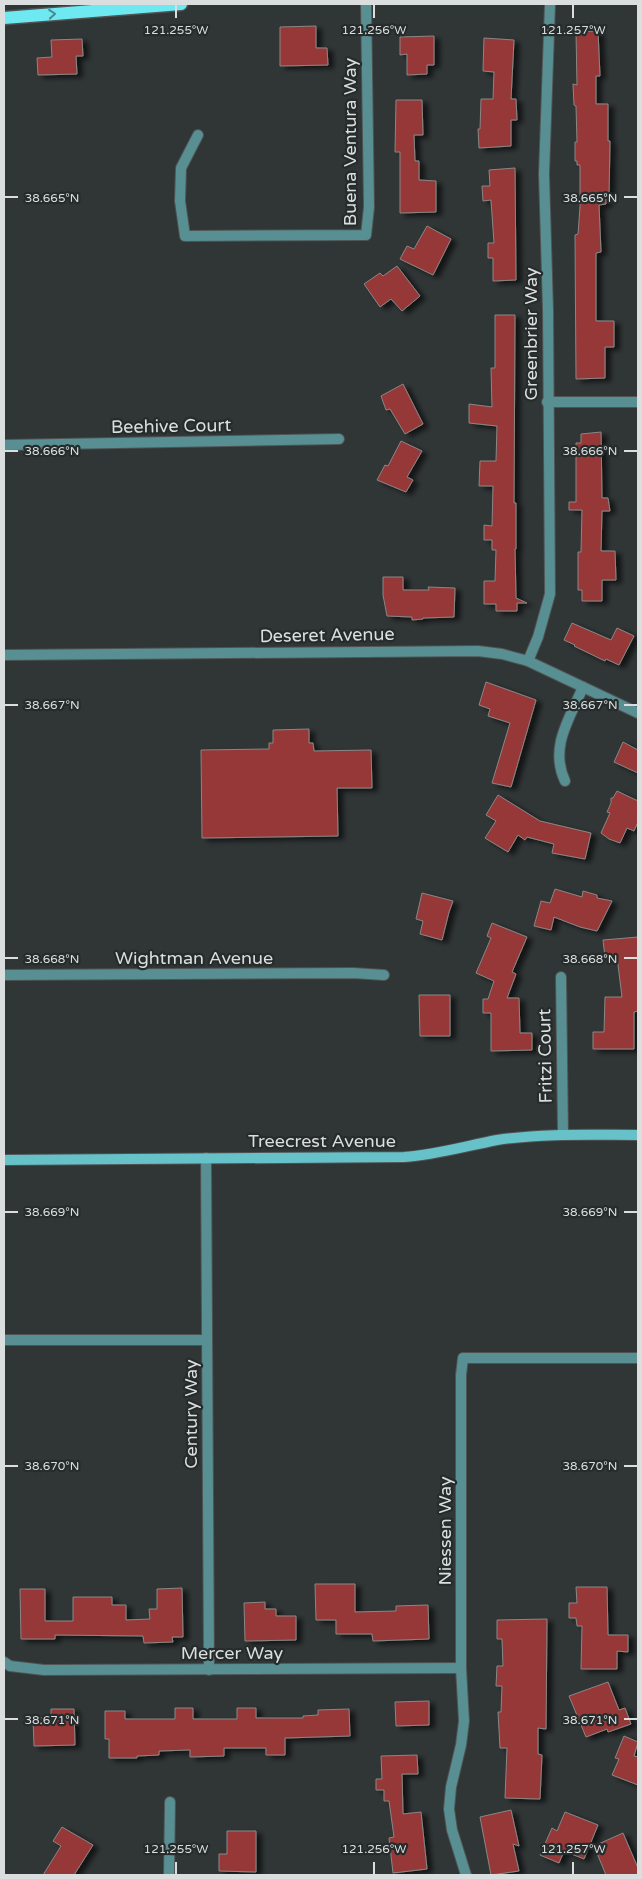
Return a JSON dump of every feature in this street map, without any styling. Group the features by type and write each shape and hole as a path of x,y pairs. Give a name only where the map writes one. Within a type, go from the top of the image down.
{"main road":[{"path":"4,18 181,4"}],"street":[{"name":"Buena Ventura Way","path":"198,136 181,168 180,201 185,236 366,235 369,198 366,4"},
{"name":"Greenbrier Way","path":"528,661 538,637 550,594 547,402 548,310 544,174 550,4"},
{"path":"547,402 638,402"},
{"name":"Beehive Court","path":"4,445 339,439"},
{"name":"Deseret Avenue","path":"4,655 478,651 502,654 528,661 638,713"},
{"path":"566,780 560,766 558,748 583,687"},
{"name":"Wightman Avenue","path":"4,975 353,972 384,975"},
{"name":"Fritzi Court","path":"561,977 562,1135"},
{"name":"Treecrest Avenue","path":"4,1160 417,1156 497,1140 536,1136 638,1135"},
{"name":"Century Way","path":"206,1158 209,1670"},
{"path":"4,1340 207,1340"},
{"name":"Niessen Way","path":"466,1875 452,1830 449,1809 450,1787 462,1745 463,1729 461,1668 461,1375 463,1358 638,1358"},
{"name":"Mercer Way","path":"4,1662 10,1666 44,1670 461,1668"},
{"path":"169,1875 170,1802"}],"building":[{"path":"316,26 316,48 327,48 328,65 280,66 280,27"},
{"path":"598,31 600,76 596,76 596,104 608,104 608,141 610,141 609,196 606,196 606,204 599,205 601,252 596,253 596,321 614,321 614,347 605,347 605,378 576,379 575,235 578,234 580,207 580,165 577,165 577,161 575,161 575,142 577,142 573,84 577,85 576,32"},
{"path":"434,36 434,65 427,65 427,74 407,75 407,54 400,55 400,37"},
{"path":"484,38 514,40 511,99 516,99 517,120 511,120 511,146 479,148 478,129 480,129 481,99 493,99 494,72 483,71"},
{"path":"82,39 83,56 76,56 77,74 38,75 37,58 52,57 51,40"},
{"path":"396,100 422,100 423,135 414,135 415,161 419,161 419,180 436,181 436,212 400,213 400,152 395,152"},
{"path":"515,168 516,280 493,281 493,258 488,258 488,243 494,243 491,200 483,201 482,186 490,186 489,170"},
{"path":"427,226 451,239 433,275 400,259 407,246 414,249"},
{"path":"397,266 420,296 402,311 391,299 380,307 364,284 380,273 383,276"},
{"path":"495,315 515,315 514,503 516,503 516,598 527,603 517,603 517,611 496,611 496,604 484,604 484,581 495,581 496,550 492,550 492,540 484,540 484,525 492,526 493,486 479,486 480,461 496,461 497,426 469,423 469,404 492,407 491,368 495,368"},
{"path":"403,384 423,424 405,434 390,409 386,410 381,396"},
{"path":"601,432 602,498 608,498 610,511 602,511 601,551 615,551 616,580 602,580 602,601 582,601 582,590 578,590 578,552 581,552 582,510 569,510 569,502 576,502 576,443 581,443 581,434"},
{"path":"401,441 422,451 407,477 413,480 406,492 377,480 385,465 388,466"},
{"path":"383,577 403,577 403,590 429,590 428,587 455,588 454,617 412,620 412,617 387,616 383,595"},
{"path":"572,623 611,640 617,628 634,636 619,665 606,659 605,661 564,640"},
{"path":"486,682 536,700 511,787 492,783 510,723 488,716 490,709 479,705"},
{"path":"309,729 309,743 313,743 314,751 371,750 372,788 337,788 338,836 202,838 201,750 269,749 269,743 273,743 273,730"},
{"path":"623,742 638,750 638,773 614,762"},
{"path":"617,791 638,801 638,822 634,831 627,828 620,843 609,839 601,833 610,813 607,812 611,798 613,798"},
{"path":"498,795 540,821 591,833 585,859 552,853 554,844 527,837 525,840 518,835 508,852 485,838 496,821 486,815"},
{"path":"555,889 582,897 583,891 597,895 597,898 612,901 597,931 554,917 551,930 534,926 541,901 550,903"},
{"path":"422,893 453,901 442,940 420,934 423,921 416,919"},
{"path":"492,923 527,937 512,972 516,974 507,998 519,998 520,1033 532,1033 532,1050 491,1051 491,1013 483,1013 483,999 488,999 494,981 476,973 491,938 487,936"},
{"path":"638,937 638,1011 634,1012 634,1049 593,1049 593,1032 604,1032 605,997 622,997 617,957 605,957 603,940"},
{"path":"419,995 450,995 450,1036 420,1036"},
{"path":"315,1584 355,1584 355,1612 396,1611 396,1606 428,1605 429,1639 373,1641 372,1634 336,1634 336,1620 316,1620"},
{"path":"576,1587 607,1587 608,1635 628,1635 628,1652 617,1651 617,1669 581,1669 582,1626 577,1626 576,1618 569,1618 569,1603 577,1603"},
{"path":"182,1588 183,1637 172,1637 173,1642 144,1643 143,1636 55,1635 55,1639 21,1639 20,1589 45,1589 45,1621 73,1621 73,1597 112,1597 112,1605 126,1605 126,1620 150,1619 149,1609 157,1609 157,1589"},
{"path":"265,1602 265,1609 276,1609 276,1616 296,1616 296,1640 245,1641 244,1603"},
{"path":"547,1619 546,1729 538,1728 538,1754 542,1755 540,1799 505,1798 507,1748 500,1748 498,1712 501,1712 502,1686 496,1686 497,1666 503,1666 502,1639 497,1639 497,1620"},
{"path":"608,1682 619,1710 625,1708 631,1724 608,1732 607,1729 586,1737 569,1696"},
{"path":"429,1701 429,1725 396,1726 395,1702"},
{"path":"175,1708 193,1708 193,1719 237,1719 237,1708 256,1708 256,1718 303,1718 303,1716 318,1715 318,1710 349,1709 350,1736 285,1738 285,1755 266,1755 266,1748 224,1748 224,1756 190,1757 190,1750 159,1751 159,1755 137,1756 137,1758 109,1758 109,1739 105,1739 105,1711 125,1711 125,1719 175,1719"},
{"path":"51,1709 74,1709 75,1745 34,1746 33,1718 51,1717"},
{"path":"624,1736 638,1742 634,1756 638,1757 638,1785 612,1775 619,1759 615,1758"},
{"path":"417,1755 418,1774 402,1774 403,1814 421,1812 427,1869 393,1873 389,1838 394,1837 389,1801 384,1801 384,1790 376,1790 376,1779 382,1779 381,1756"},
{"path":"511,1810 519,1846 513,1844 519,1871 491,1875 480,1817"},
{"path":"565,1812 598,1825 584,1859 564,1851 559,1863 540,1855 552,1828 557,1831"},
{"path":"62,1827 93,1845 74,1875 43,1875 61,1846 53,1841"},
{"path":"227,1831 256,1831 256,1872 219,1871 219,1854 227,1854"},
{"path":"623,1833 638,1868 638,1875 606,1875 594,1846"}]}
